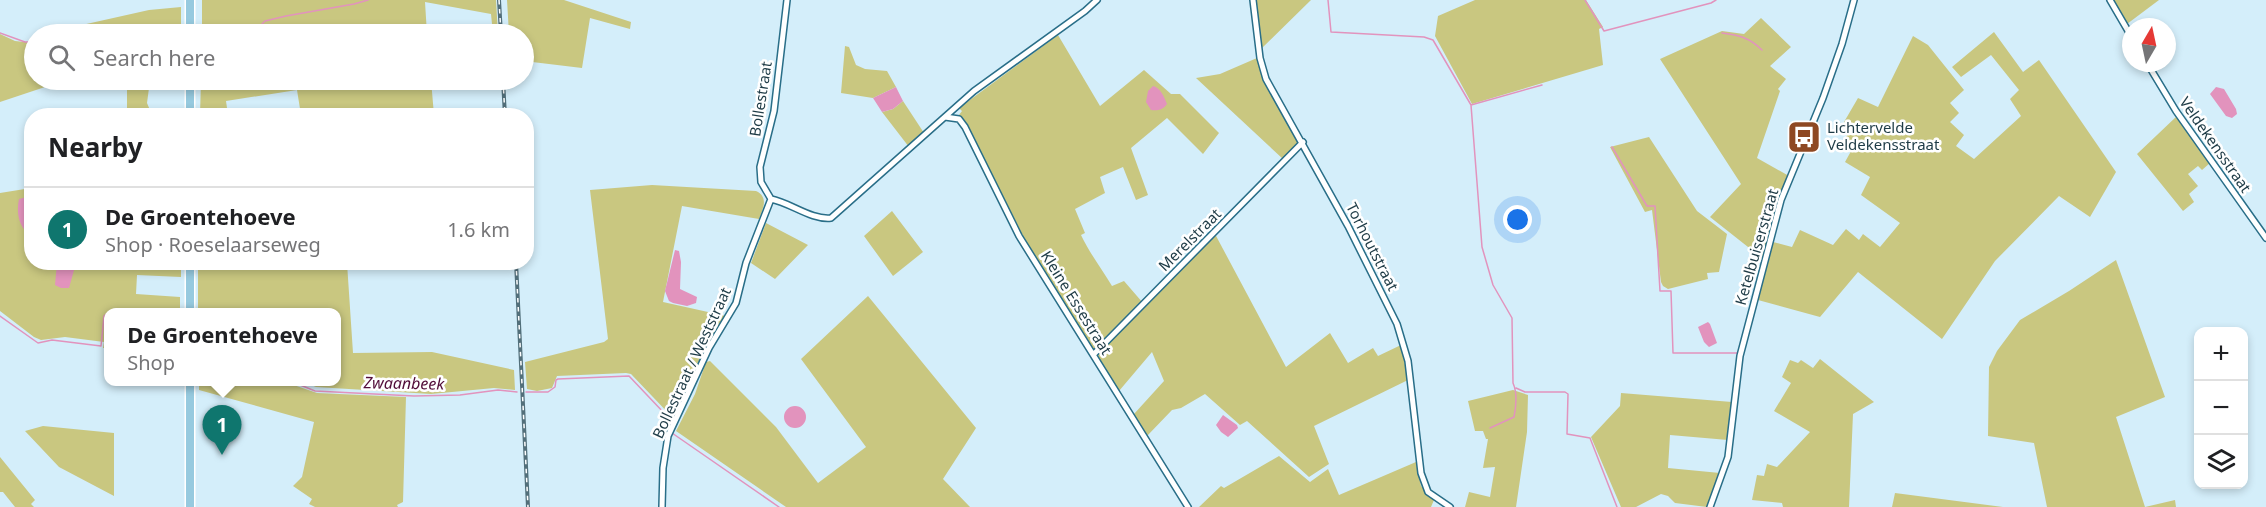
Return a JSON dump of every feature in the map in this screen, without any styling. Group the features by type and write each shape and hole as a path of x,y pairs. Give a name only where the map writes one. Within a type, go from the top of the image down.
{"main road":[{"path":"190,0 190,24"},
{"path":"190,90 190,108"},
{"path":"190,270 190,308"},
{"path":"190,386 190,507"}],"street":[{"name":"Bollestraat","path":"771,199 761,182 760,167 774,111 787,0"},
{"path":"771,199 782,201 822,219 831,218 995,75 1097,0"},
{"name":"Torhoutstraat","path":"1253,0 1260,58 1266,79 1348,226 1397,324 1407,361 1424,483 1428,492 1450,507"},
{"name":"Ketelbuiserstraat","path":"1710,507 1728,458 1740,356 1781,200 1823,98 1842,44 1854,0"},
{"path":"2110,0 2122,21"},
{"name":"Veldekensstraat","path":"2152,72 2176,111 2266,238"},
{"name":"Kleine Essestraat","path":"945,117 959,119 965,127 1019,236 1188,507"},
{"name":"Merelstraat","path":"1094,354 1303,142"},
{"name":"Bollestraat / Weststraat","path":"662,507 663,468 668,436 709,348 736,303 746,263 771,199"}],"shaded area":[{"path":"202,0 496,0 497,24 492,24 491,14 425,2 426,24 202,24"},
{"path":"507,0 564,0 631,22 630,29 590,18 582,68 534,62 534,24 508,24"},
{"path":"1256,0 1311,0 1262,48"},
{"path":"1475,0 1586,0 1603,27 1599,29 1603,65 1472,104 1435,36 1438,16"},
{"path":"2113,0 2159,0 2135,18 2124,18"},
{"path":"181,7 181,24 86,24 149,10"},
{"path":"1761,18 1791,47 1770,66 1786,79 1778,89 1780,91 1757,158 1789,176 1778,202 1762,258 1710,217 1741,184 1660,59 1722,31 1744,34"},
{"path":"1994,32 2023,72 2039,60 2116,172 2090,217 2059,196 1995,261 1942,339 1858,272 1820,317 1758,300 1773,242 1792,247 1800,230 1833,245 1846,229 1859,240 1863,234 1880,247 1900,223 1861,195 1870,177 1845,162 1855,144 1845,139 1852,126 1844,122 1858,98 1878,107 1913,36 1928,45 1964,90 1950,103 1959,113 1950,122 1964,135 1956,146 1974,159 2021,116 2010,99 2019,90 1991,55 1961,77 1952,67"},
{"path":"0,34 15,41 24,42 24,90 36,90 0,102"},
{"path":"1058,35 1100,106 1144,70 1171,94 1180,94 1219,133 1203,154 1167,118 1131,148 1148,195 1136,200 1123,167 1100,177 1105,193 1075,209 1085,233 1081,235 1112,286 1124,281 1143,303 1093,350 1024,238 973,137 959,115 962,111 959,108"},
{"path":"845,46 849,47 856,65 865,69 887,71 896,87 873,98 841,93"},
{"path":"1257,58 1269,89 1297,137 1298,144 1283,159 1196,78 1220,74"},
{"path":"1153,86 1160,91 1167,104 1160,110 1151,110 1146,102 1148,91"},
{"path":"896,87 903,101 893,109 882,112 873,98"},
{"path":"2216,87 2224,89 2236,109 2237,114 2232,118 2226,116 2210,94"},
{"path":"127,90 149,90 147,103 149,108 127,108"},
{"path":"201,90 297,90 226,101 227,108 200,108"},
{"path":"297,90 432,90 433,108 300,108"},
{"path":"903,101 924,133 909,147 882,112 893,109"},
{"path":"2177,116 2210,163 2202,170 2198,166 2188,174 2198,186 2189,194 2194,202 2183,211 2137,154"},
{"path":"1649,137 1697,211 1727,234 1719,272 1707,273 1708,279 1668,289 1661,282 1652,210 1645,212 1610,147"},
{"path":"652,185 756,191 763,196 764,200 759,219 682,206 663,302 726,316 697,364 673,418 631,374 626,373 557,376 552,388 537,391 527,389 525,362 604,342 608,339 590,190"},
{"path":"24,189 24,270 181,270 181,277 137,275 136,294 180,297 180,308 104,308 104,342 65,337 41,340 34,337 0,311 0,193"},
{"path":"24,198 24,229 18,215 19,199"},
{"path":"892,211 923,252 893,276 864,236"},
{"path":"766,223 808,245 775,279 751,263"},
{"path":"1215,234 1286,367 1330,333 1348,363 1373,348 1378,356 1401,345 1408,380 1314,426 1329,464 1309,477 1247,421 1240,425 1205,394 1181,408 1172,410 1147,436 1134,414 1164,381 1152,352 1119,391 1098,356 1100,351"},
{"path":"675,250 679,251 681,262 680,289 697,297 696,303 687,306 669,301 665,291"},
{"path":"2116,260 2165,397 2116,417 2145,507 2047,507 2034,443 1988,436 1989,367 1997,351 2020,320"},
{"path":"56,270 74,270 69,288 55,285"},
{"path":"198,270 347,270 353,353 432,352 514,370 515,390 494,388 431,394 316,387 314,386 341,386 341,308 198,308"},
{"path":"868,296 976,428 943,479 970,507 786,507 676,431 695,394 706,362 710,361 776,427 818,483 866,447 801,359"},
{"path":"1708,322 1717,343 1709,347 1704,342 1698,327"},
{"path":"1820,359 1874,402 1853,414 1849,507 1783,507 1782,503 1752,500 1757,475 1764,476 1767,464 1777,467 1810,432 1774,411 1791,383 1782,377 1790,360 1798,363 1801,360 1813,368"},
{"path":"199,386 297,386 317,393 406,397 403,502 397,505 398,507 315,507 309,504 312,499 293,486 302,477 314,422 199,390"},
{"path":"1513,390 1528,395 1527,432 1516,507 1465,507 1469,492 1490,497 1495,467 1483,468 1488,439 1483,431 1475,431 1468,401"},
{"path":"1621,393 1732,402 1728,440 1670,435 1668,468 1720,473 1707,507 1675,503 1668,496 1661,494 1636,507 1621,507 1591,437 1620,406"},
{"path":"795,406 803,409 806,417 803,425 795,428 787,425 784,417 787,409"},
{"path":"1223,415 1238,428 1228,437 1216,425"},
{"path":"43,426 114,433 114,496 59,467 25,431"},
{"path":"1279,456 1310,482 1328,469 1339,495 1416,462 1421,486 1434,500 1431,507 1199,507 1221,486 1224,488"},
{"path":"0,457 35,500 31,504 34,507 15,507 3,492 0,492"},
{"path":"1895,493 2003,507 1892,507"},
{"path":"2175,500 2176,507 2145,507"}],"waterway":[{"path":"262,24 265,21 286,16 368,0"},
{"path":"1328,0 1331,32 1424,37 1433,40 1471,105 1482,247 1493,285 1512,318 1513,383 1516,400 1514,417 1490,428"},
{"path":"1585,0 1604,31 1716,0"},
{"path":"0,33 24,42"},
{"path":"1722,33 1744,38 1762,50"},
{"path":"1471,105 1542,85"},
{"path":"1612,147 1647,206 1655,206 1660,291 1671,291 1673,353 1737,353"},
{"name":"Zwaanbeek","path":"0,316 38,343 52,340 101,346 104,316"},
{"name":"Zwaanbeek","path":"526,392 548,392 555,387 558,379 629,376 665,414 668,419 666,430"},
{"name":"Zwaanbeek","path":"303,386 315,391 414,396 460,395 498,390 517,392"},
{"path":"1516,388 1525,392 1565,392 1568,394 1567,434 1590,438 1617,507"},
{"name":"Zwaanbeek","path":"672,433 779,507"}],"railway":[{"path":"499,0 500,24"},
{"path":"504,90 505,108"},
{"path":"516,270 528,507"}],"place":[{"name":"Lichtervelde Veldekensstraat","path":"1804,137"},
{"name":"De Groentehoeve","path":"222,455"}]}
